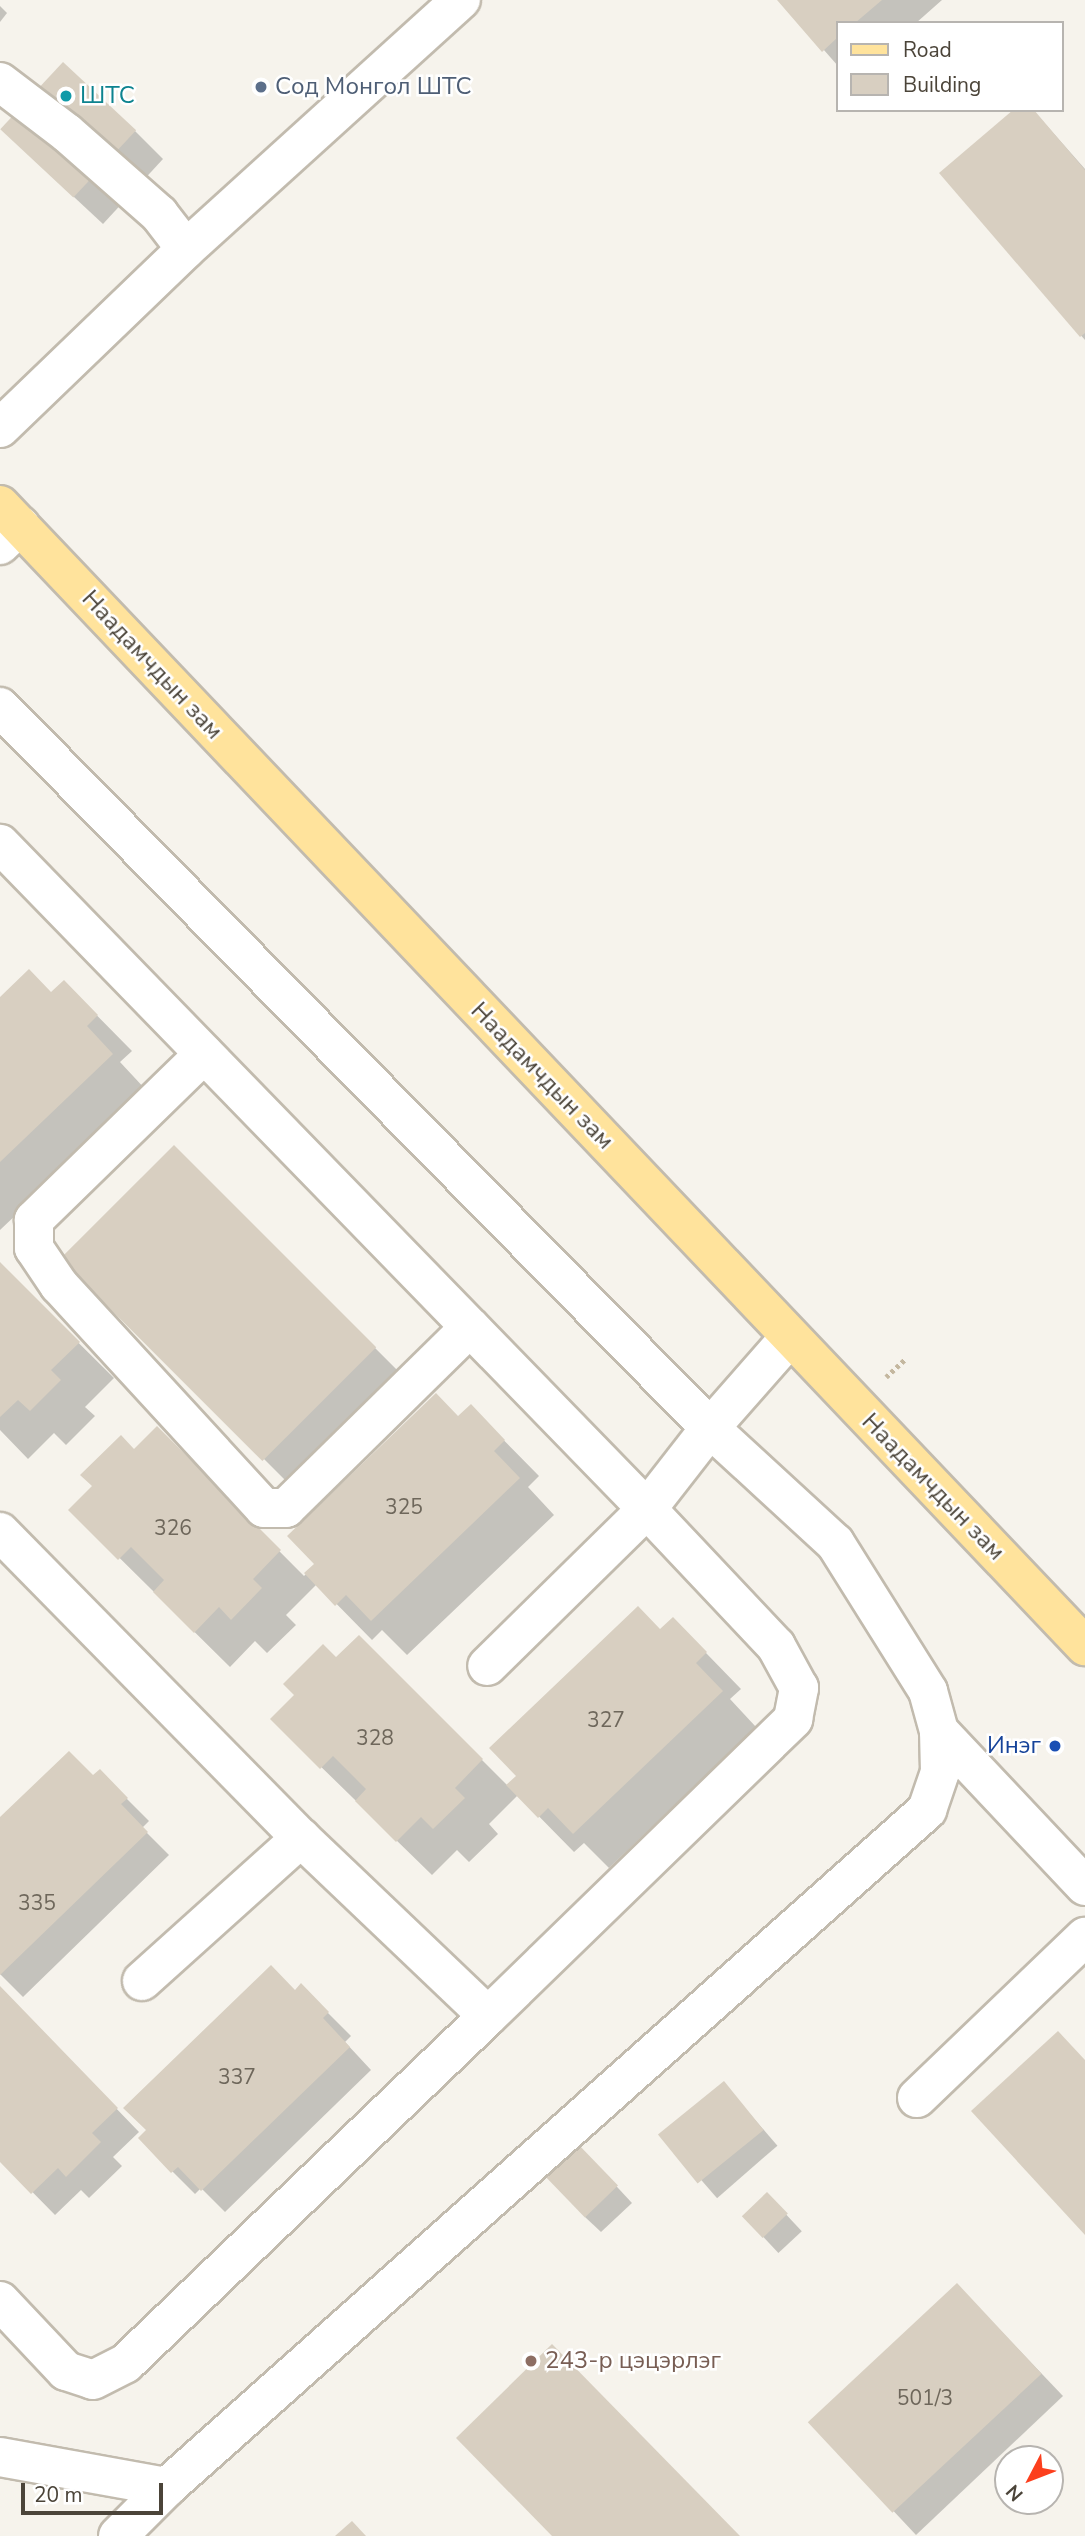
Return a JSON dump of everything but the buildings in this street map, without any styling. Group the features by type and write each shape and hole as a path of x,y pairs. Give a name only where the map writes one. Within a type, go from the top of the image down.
{"main road":[{"name":"Наадамчдын зам","path":"7,525 1085,1646"}],"street":[{"path":"0,428 186,249 461,0"},
{"path":"0,82 67,133 159,214 186,249"},
{"path":"0,707 710,1428 835,1542 928,1691 939,1731 940,1772 927,1811 167,2487 118,2536"},
{"path":"0,844 647,1508 776,1646 799,1688 793,1718 488,2016 126,2363 93,2379 66,2371 0,2301"},
{"path":"204,1054 34,1220 34,1248 59,1285 264,1508 286,1508 470,1327"},
{"path":"488,1666 647,1508 710,1428 790,1337"},
{"path":"0,1532 301,1838 488,2016"},
{"path":"939,1731 1085,1886"},
{"path":"142,1981 301,1838"},
{"path":"918,2098 1085,1937"},
{"path":"0,2457 167,2487"}],"place":[{"name":"Сод Монгол ШТС","path":"261,87"},
{"name":"ШТС","path":"66,96"},
{"name":"Инэг","path":"1055,1746"},
{"name":"243-р цэцэрлэг","path":"531,2361"}]}
